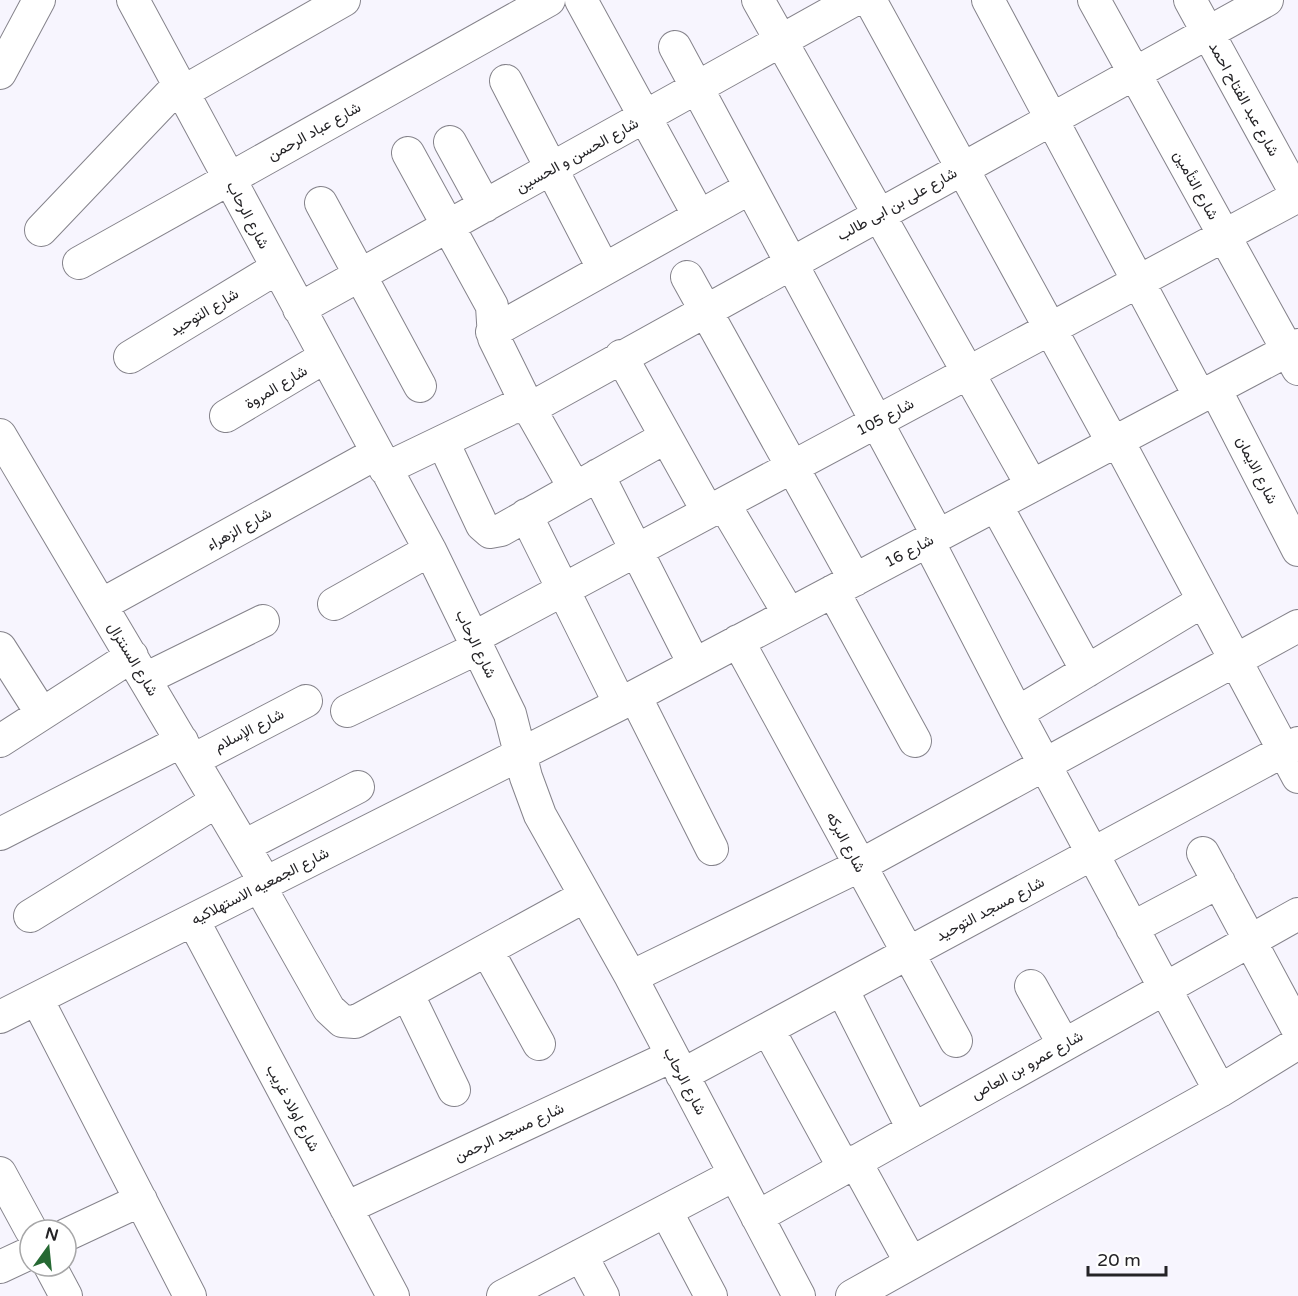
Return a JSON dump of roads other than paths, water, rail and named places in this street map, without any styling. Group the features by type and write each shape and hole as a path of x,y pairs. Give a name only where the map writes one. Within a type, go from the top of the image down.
{"street":[{"path":"0,73 39,0"},
{"name":"شارع الرحاب","path":"133,0 430,550 510,714 520,755 540,815 631,977 799,1296"},
{"path":"41,230 181,89 344,0"},
{"name":"شارع عباد الرحمن","path":"79,263 549,0"},
{"path":"581,0 699,216"},
{"path":"758,0 1032,486"},
{"name":"شارع الحسن و الحسين","path":"299,309 854,0"},
{"path":"870,0 1234,660 1293,757"},
{"name":"شارع الايمان","path":"988,0 1138,282 1208,393 1298,550"},
{"name":"شارع التأمين","path":"1094,0 1224,236 1294,355"},
{"name":"شارع عبد الفتاح احمد","path":"1190,0 1298,196"},
{"name":"شارع على بن ابى طالب","path":"529,409 705,309 1267,0"},
{"path":"675,47 876,422 1017,713 1220,1090"},
{"path":"506,81 603,268"},
{"path":"450,142 485,206"},
{"path":"408,153 492,306 492,332 529,409 637,551 694,664"},
{"path":"492,332 750,188"},
{"name":"شارع 105","path":"347,711 475,643 564,590 1298,196"},
{"path":"321,202 420,386"},
{"name":"شارع التوحيد","path":"130,357 277,268"},
{"path":"687,276 792,467 915,741"},
{"name":"شارع 16","path":"520,755 1208,393 1294,355"},
{"path":"621,356 666,437 789,614"},
{"name":"شارع المروة","path":"226,416 325,357"},
{"name":"شارع الزهراء","path":"101,605 381,461 443,442 517,406 529,409"},
{"name":"شارع السنترال","path":"0,435 244,846 329,1009 342,1021 355,1022 408,996 585,896"},
{"path":"443,442 486,530 496,532 666,437"},
{"path":"996,505 1086,671"},
{"path":"526,515 564,590 712,849"},
{"path":"334,604 430,550"},
{"path":"1017,713 1203,601"},
{"path":"0,741 42,714 138,668 263,621"},
{"path":"631,977 859,866 1298,626"},
{"name":"شارع البركه","path":"738,641 859,866 957,1041"},
{"path":"0,648 42,714"},
{"name":"شارع الإسلام","path":"0,834 187,750 306,701"},
{"name":"شارع الجمعيه الاستهلاكيه","path":"0,1017 520,755"},
{"name":"شارع مسجد التوحيد","path":"677,1066 768,1029 1093,854 1293,757"},
{"path":"244,846 358,787"},
{"path":"30,916 217,801"},
{"path":"1203,853 1298,1030"},
{"path":"1132,928 1219,882"},
{"name":"شارع عمرو بن العاص","path":"757,1217 1298,914"},
{"name":"شارع اولاد غريب","path":"193,920 393,1296"},
{"path":"487,950 539,1044"},
{"path":"1031,986 1064,1045"},
{"path":"842,989 913,1129"},
{"path":"408,996 454,1090"},
{"path":"37,999 190,1296"},
{"path":"768,1029 911,1263"},
{"path":"852,1296 1220,1090 1298,1043"},
{"name":"شارع مسجد الرحمن","path":"346,1208 677,1066"},
{"path":"0,1173 24,1218"},
{"path":"503,1296 734,1175"},
{"path":"78,1230 141,1200"},
{"path":"666,1211 711,1296"},
{"path":"581,1255 603,1296"},
{"path":"0,1267 18,1258"},
{"path":"56,1278 66,1296"}]}
